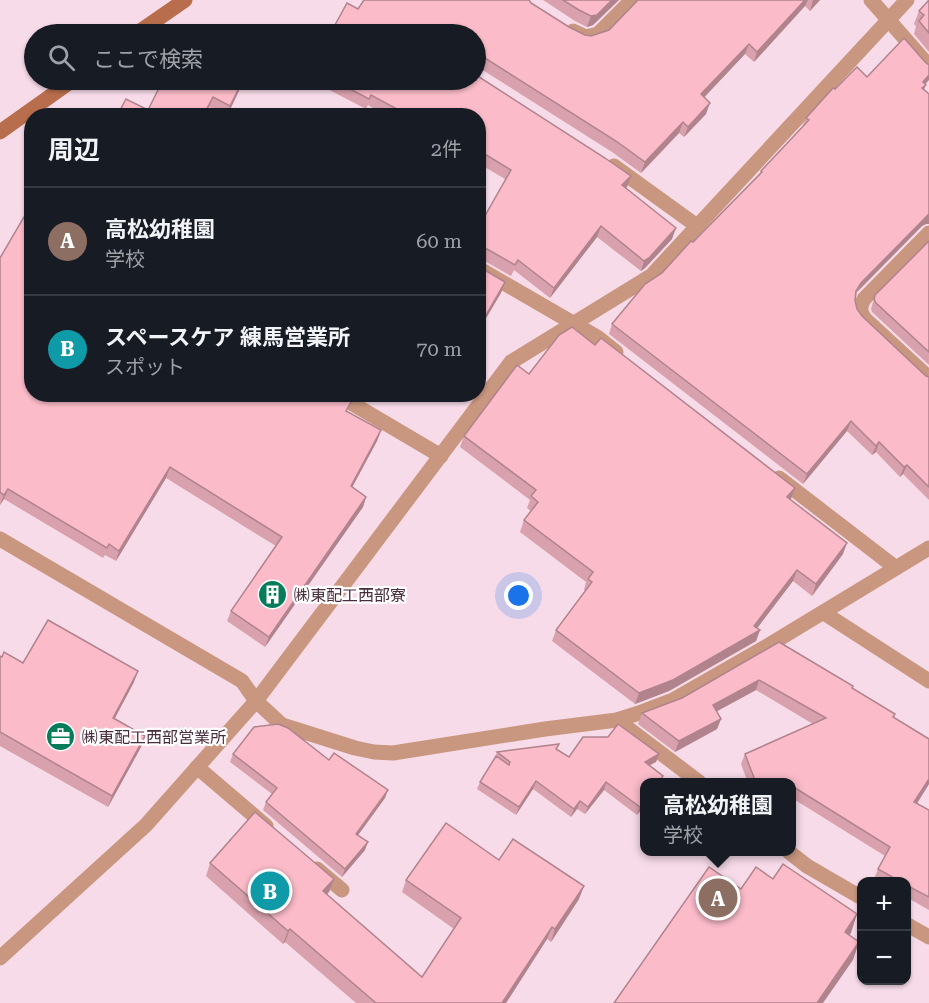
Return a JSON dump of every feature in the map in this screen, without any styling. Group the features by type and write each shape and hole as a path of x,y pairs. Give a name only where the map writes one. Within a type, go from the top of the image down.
{"main road":[{"path":"150,24 185,0"},
{"path":"34,108 60,90"},
{"path":"0,132 24,115"}],"street":[{"path":"561,23 586,37 598,34 632,0"},
{"path":"871,0 929,66"},
{"path":"486,396 511,363 651,276 907,0"},
{"path":"607,160 697,226"},
{"path":"929,233 864,299 860,308 865,319 929,378"},
{"path":"486,273 597,338 625,359"},
{"path":"350,402 441,456"},
{"path":"4,950 146,825 256,701 482,402"},
{"path":"765,467 896,568"},
{"path":"0,538 242,681 256,701 282,725 355,748 393,753 617,720 673,700 824,613 929,548"},
{"path":"824,613 929,681"},
{"path":"617,720 692,778"},
{"path":"197,767 279,836"},
{"path":"794,856 857,896"},
{"path":"306,860 342,890"},
{"path":"911,927 929,937"}],"building":[{"path":"364,0 529,0 569,27 591,36 609,30 638,0 805,0 757,52 749,44 701,94 710,103 688,127 683,122 645,162 616,141 486,59 486,24 335,24 347,3 358,9"},
{"path":"563,0 612,0 597,15 591,16"},
{"path":"929,0 929,33 919,21 924,15 919,11"},
{"path":"904,38 929,65 929,75 923,82 926,85 922,88 929,94 929,214 861,283 856,291 855,300 862,316 929,377 929,487 907,465 904,467 879,442 876,446 851,421 807,474 612,324 645,284 662,273 691,241 693,242 762,172 809,120 806,118 833,88 835,89 857,67 867,77"},
{"path":"486,81 631,176 622,185 676,228 644,261 601,226 554,288 518,260 515,265 486,249 486,214 511,170 486,155 486,108 395,108 371,95 369,99 352,90 486,90"},
{"path":"158,90 238,90 230,106 213,97 207,108 149,108"},
{"path":"126,99 144,108 121,108"},
{"path":"24,217 24,402 351,402 346,411 381,430 351,486 366,497 269,637 231,611 282,537 170,467 119,551 109,544 107,548 8,489 4,495 0,492 0,258"},
{"path":"929,241 929,352 874,299 875,295"},
{"path":"486,271 505,282 486,315"},
{"path":"572,327 595,345 601,338 795,488 787,497 847,543 816,584 797,570 754,626 760,630 673,680 639,693 556,630 592,582 588,579 593,572 524,520 538,502 531,496 536,490 464,436 517,365 529,374 559,335"},
{"path":"48,620 138,671 113,718 145,736 112,796 0,732 0,656 2,657 4,652 23,663"},
{"path":"779,642 853,686 852,688 895,714 893,717 929,739 929,779 914,802 929,810 929,897 911,888 911,877 892,877 878,869 890,847 796,788 796,778 754,778 745,754 826,718 759,680 713,705 721,719 679,741 642,713 682,698"},
{"path":"278,724 288,728 329,760 334,753 388,790 356,834 368,842 345,869 266,802 277,788 233,754 254,727"},
{"path":"618,724 659,754 645,762 663,776 662,778 640,778 640,807 606,782 588,807 580,801 574,809 536,781 519,807 480,782 496,756 509,765 510,762 497,752 559,744 556,749 569,757 583,737 608,737"},
{"path":"255,812 334,879 323,891 422,977 461,918 406,880 446,823 499,860 513,839 584,886 555,929 552,927 502,1003 376,1003 210,863"},
{"path":"783,864 857,914 845,932 857,941 857,945 817,1003 614,1003 709,867 741,889 756,867 773,879"}],"place":[{"name":"㈱東配工西部寮","path":"273,595"},
{"name":"㈱東配工西部営業所","path":"61,737"},
{"name":"スペースケア 練馬営業所","path":"270,891"},
{"name":"高松幼稚園","path":"718,898"}]}
